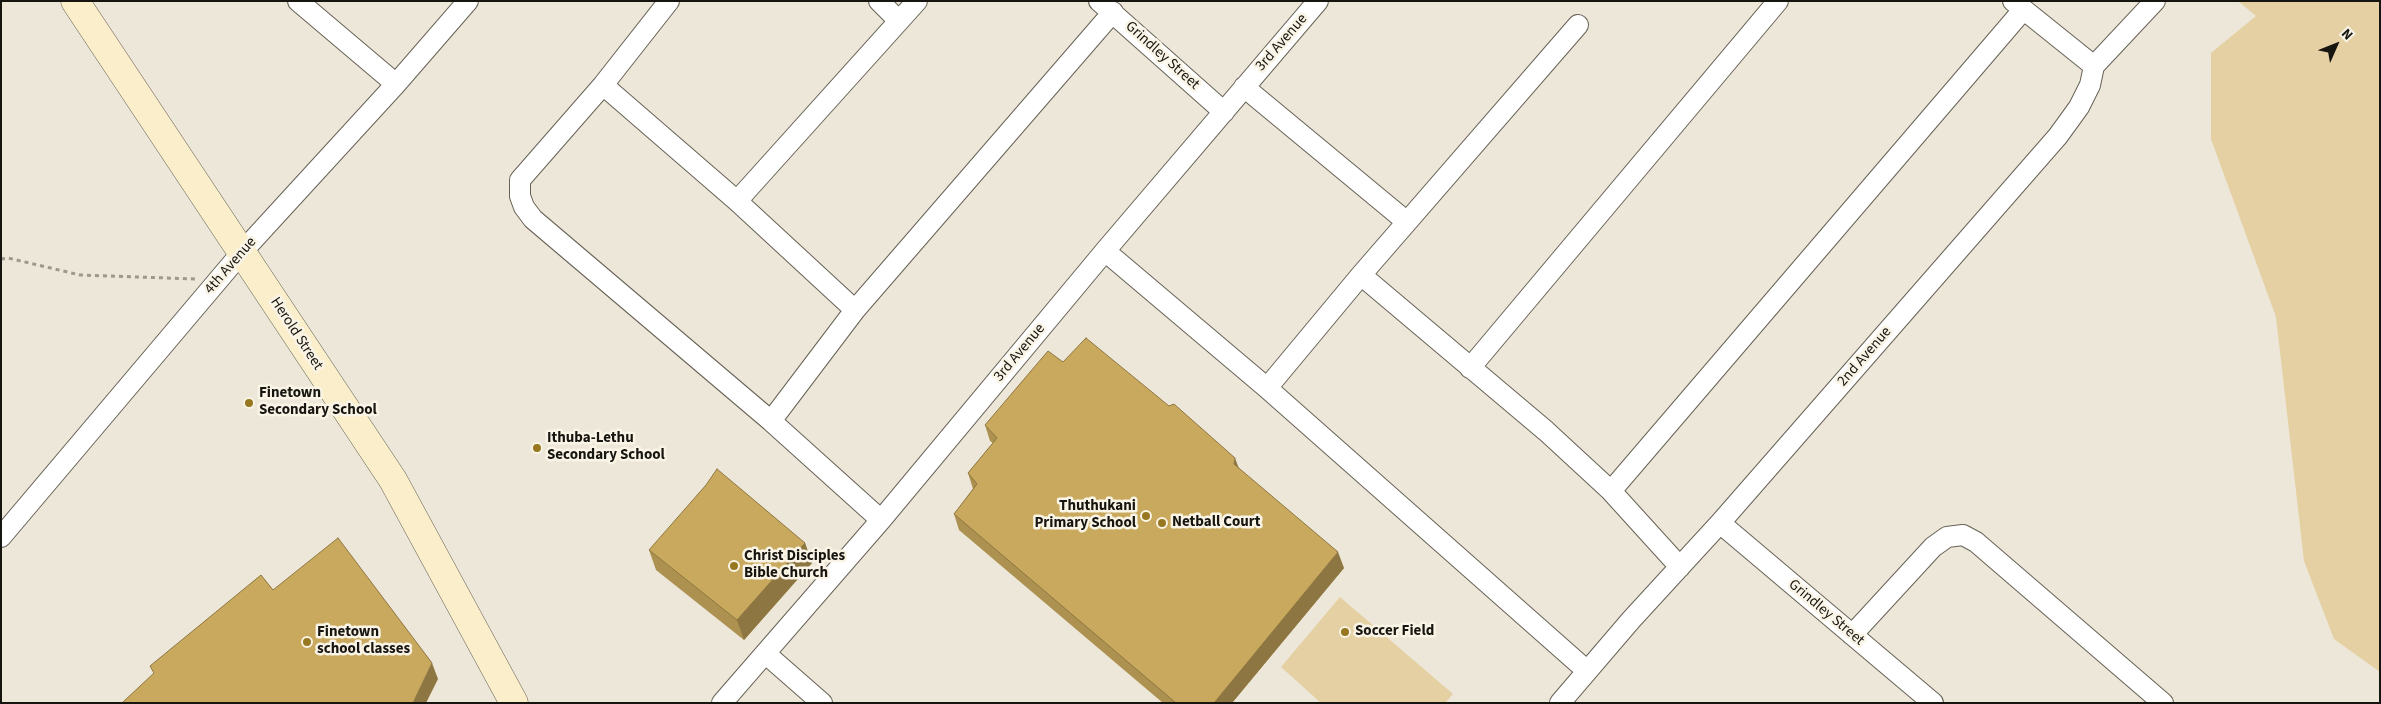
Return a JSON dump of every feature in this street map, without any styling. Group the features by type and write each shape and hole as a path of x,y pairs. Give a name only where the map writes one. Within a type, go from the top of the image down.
{"street":[{"name":"Herold Street","path":"75,1 393,480 514,703"},
{"path":"298,1 396,84"},
{"name":"4th Avenue","path":"1,537 242,252 396,84 468,1"},
{"path":"669,1 603,85 520,180 520,196 524,207 533,219 771,421 881,520"},
{"path":"879,1 900,20"},
{"path":"737,201 917,1"},
{"name":"3rd Avenue","path":"722,703 881,520 1105,251 1318,1"},
{"path":"1470,368 1778,1"},
{"name":"2nd Avenue","path":"1560,703 1586,670 1720,523 2058,136 2079,108 2090,85 2094,66 2154,1"},
{"path":"1611,491 2018,5 2094,66"},
{"path":"771,421 855,310 1106,7"},
{"name":"Grindley Street","path":"1106,7 1224,112"},
{"path":"1267,388 1361,275 1578,25"},
{"path":"603,85 737,201 855,310"},
{"path":"1244,87 1407,222"},
{"path":"1105,251 1267,388 1586,670"},
{"path":"1361,275 1546,431 1611,491 1680,567"},
{"name":"Grindley Street","path":"1720,523 1933,703"},
{"path":"1852,635 1933,548 1947,537 1963,535 1976,542 2163,703"},
{"path":"766,654 822,703"}],"path":[{"path":"1,259 8,258 80,275 219,280"}],"shaded area":[{"path":"2238,1 2380,1 2380,672 2334,639 2304,561 2276,317 2211,139 2211,53 2256,16"},
{"name":"Soccer Field","path":"1340,597 1453,694 1445,703 1321,703 1281,667"}],"building":[{"path":"1086,338 1169,406 1174,404 1235,458 1234,464 1338,552 1214,703 1176,703 954,514 977,484 968,473 997,438 985,425 1048,351 1063,362"},
{"name":"Christ Disciples Bible Church","path":"717,469 805,543 737,620 649,550 706,485"},
{"name":"Finetown school classes","path":"338,538 432,663 413,703 123,703 154,673 150,666 261,575 273,590"}],"place":[{"name":"Finetown Secondary School","path":"249,403"},
{"name":"Ithuba-Lethu Secondary School","path":"537,448"},
{"name":"Thuthukani Primary School","path":"1146,516"},
{"name":"Netball Court","path":"1162,523"},
{"name":"Christ Disciples Bible Church","path":"734,566"},
{"name":"Soccer Field","path":"1345,632"},
{"name":"Finetown school classes","path":"307,642"}]}
